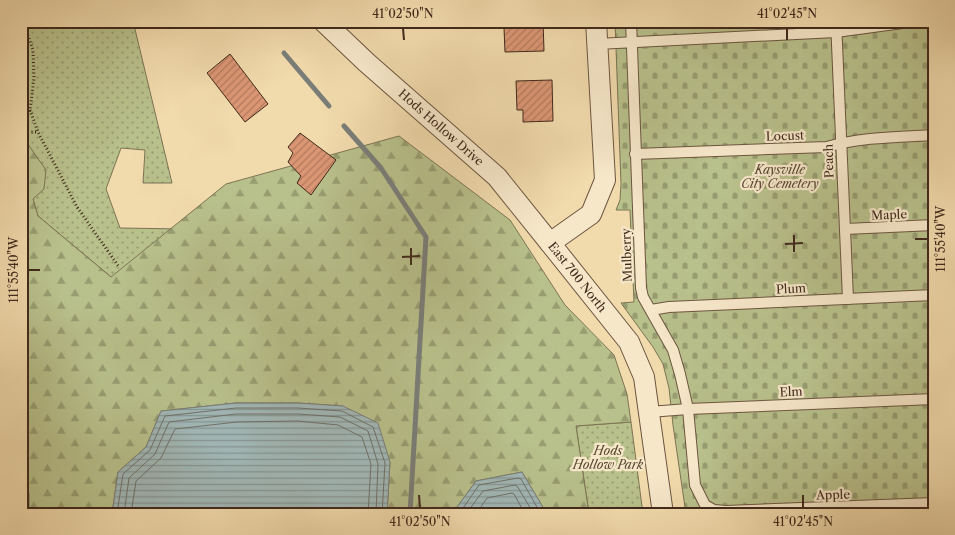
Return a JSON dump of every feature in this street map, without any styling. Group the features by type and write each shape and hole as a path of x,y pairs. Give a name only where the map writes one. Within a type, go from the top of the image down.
{"street":[{"name":"Hods Hollow Drive","path":"323,21 366,62 497,177 550,243"},
{"name":"East 700 North","path":"596,21 605,180 591,214 550,243 629,342 644,377 663,514"}],"lane":[{"name":"Mulberry","path":"631,21 641,288 643,297 673,350 688,409 695,485 705,505"},
{"name":"Peach","path":"836,21 848,299"},
{"path":"597,44 836,32 916,21"},
{"name":"Locust","path":"635,154 827,146 841,142 934,135"},
{"name":"Maple","path":"844,229 934,225"},
{"name":"Plum","path":"650,310 669,307 934,295"},
{"name":"Elm","path":"649,412 934,399"},
{"name":"Apple","path":"705,505 714,510 726,511 934,503"}],"path":[{"path":"21,127 30,110 34,78 33,50 23,21"},
{"path":"30,110 38,132 77,207 120,267"},
{"path":"21,132 38,132"}],"green space":[{"path":"21,21 133,21 172,183 143,183 145,150 121,148 106,189 120,228 184,229 91,293 110,276 38,216 33,199 25,141 21,148 21,104 25,84"},
{"name":"Kaysville City Cemetery","path":"615,21 934,21 934,514 686,514 669,388 663,364 621,303 634,302 630,210 616,210 620,200 621,184"},
{"path":"399,136 510,220 565,305 614,355 627,394 631,422 576,426 589,514 547,514 522,472 476,481 452,514 387,514 390,462 343,406 298,403 236,403 161,411 146,447 118,472 112,514 29,514 29,493 21,496 21,148 25,140 46,170 44,189 33,199 38,216 111,277 226,184"},
{"name":"Hods Hollow Park","path":"631,422 643,514 589,514 576,426"}],"water":[{"path":"236,403 298,403 343,406 378,423 390,462 387,514 112,514 118,472 146,447 161,411"},
{"path":"522,472 547,514 452,514 476,481"}],"building":[{"path":"512,21 543,21 544,51 505,52 504,28 513,27"},
{"path":"230,54 268,104 245,122 207,73"},
{"path":"552,80 553,121 523,122 523,110 517,110 516,81"},
{"path":"300,133 336,160 311,195 297,183 301,176 288,162 293,153 288,147"}],"waterway":[{"path":"284,53 329,106"},
{"path":"344,126 381,168 426,237 410,514"}]}
